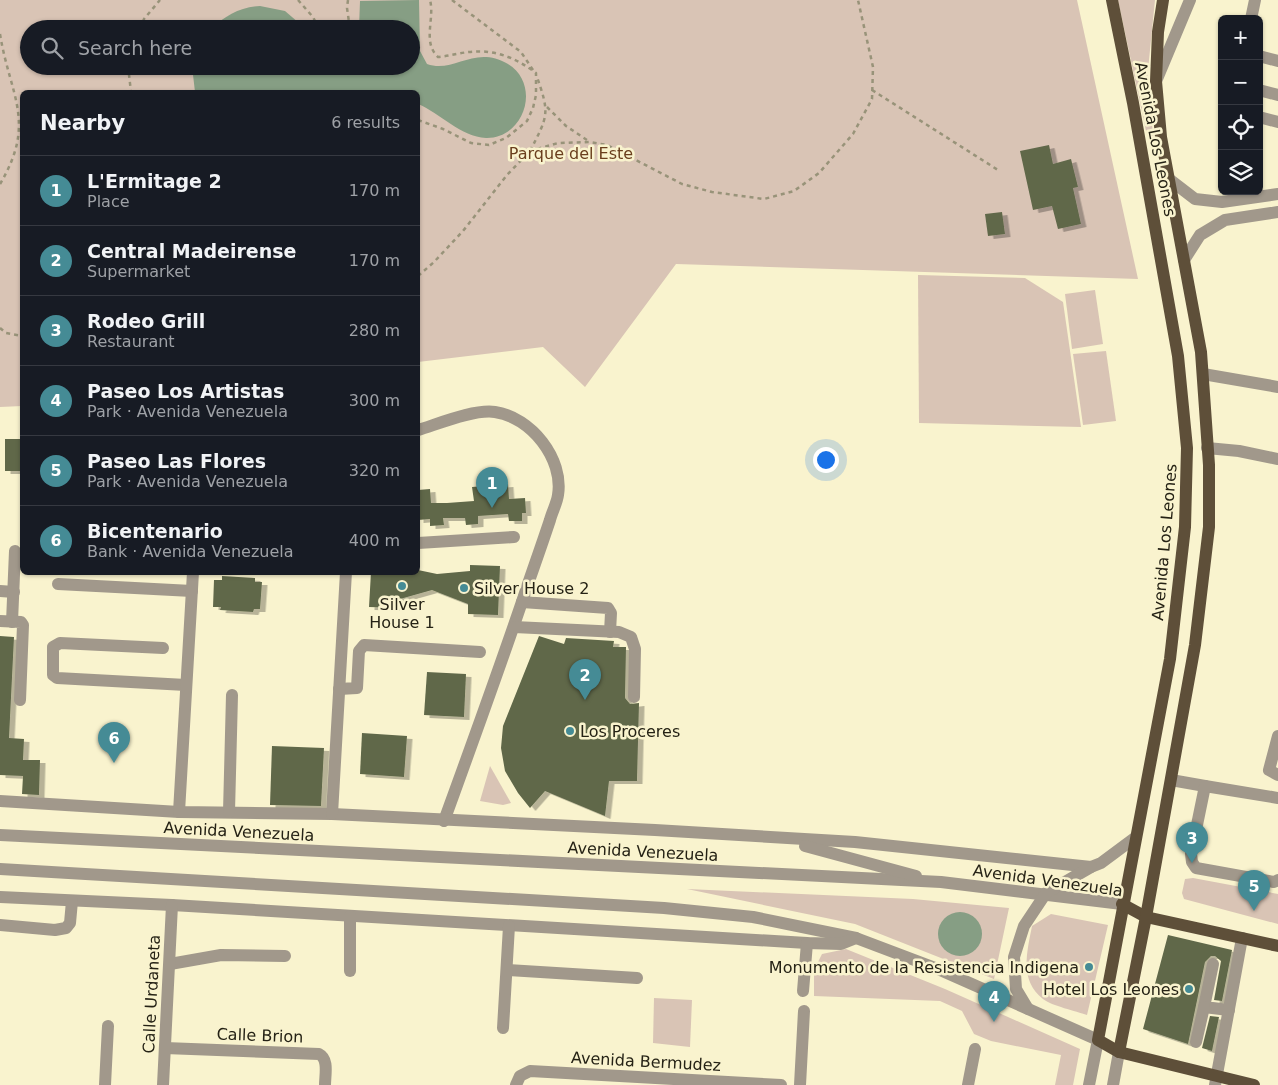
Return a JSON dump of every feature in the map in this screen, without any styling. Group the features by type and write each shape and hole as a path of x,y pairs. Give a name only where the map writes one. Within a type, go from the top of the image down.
{"main road":[{"name":"Avenida Los Leones","path":"1098,1040 1122,904 1170,659 1184,527 1187,448 1178,356 1133,103 1112,0"},
{"name":"Avenida Los Leones","path":"1119,1052 1146,917 1195,645 1209,527 1203,374 1161,137 1156,81 1158,32 1163,0"},
{"name":"Avenida Venezuela","path":"1122,904 1146,917 1278,946"},
{"path":"1098,1040 1119,1052 1216,1081 1249,1084"}],"street":[{"path":"1156,81 1190,0"},
{"path":"1252,15 1255,0"},
{"path":"1263,57 1278,61"},
{"path":"1263,91 1278,95"},
{"path":"1263,118 1278,122"},
{"path":"1169,179 1195,198 1222,202 1278,194"},
{"path":"1184,260 1200,235 1225,220 1278,212"},
{"path":"1203,374 1278,387"},
{"path":"420,429 476,413 494,412 524,424 535,433 556,466 558,494 514,627 444,821"},
{"path":"1207,448 1239,450 1278,459"},
{"path":"420,543 514,537"},
{"path":"15,551 14,592 6,621 21,622 23,625 20,700"},
{"path":"179,812 193,575"},
{"path":"332,814 346,575"},
{"path":"58,584 192,591"},
{"path":"0,591 14,592"},
{"path":"522,602 608,608 611,613 610,632"},
{"path":"514,627 610,632 630,637 635,649 634,697"},
{"path":"163,648 60,643 53,647 53,675 58,678 186,685"},
{"path":"339,689 358,688 359,651 364,645 480,652"},
{"path":"229,812 232,695"},
{"path":"1278,736 1269,770 1278,775"},
{"path":"1171,780 1278,798"},
{"path":"1205,786 1191,854 1192,862 1196,868 1274,882 1278,880"},
{"name":"Avenida Venezuela","path":"0,801 179,812 332,814 854,842 1091,867 1101,863 1136,837"},
{"name":"Avenida Venezuela","path":"0,835 941,882 1046,893 1122,904"},
{"path":"782,839 941,882"},
{"path":"1028,1009 1016,990 1014,957 1024,926 1046,893 1091,867"},
{"path":"0,869 664,908 753,917 856,938 938,969 1098,1040"},
{"path":"0,898 172,905 807,943 841,944 856,938"},
{"path":"0,926 61,930 70,923 72,901"},
{"name":"Calle Urdaneta","path":"163,1085 172,905"},
{"path":"350,916 350,971"},
{"path":"503,1028 509,926"},
{"path":"1216,1081 1242,938"},
{"path":"803,991 807,943"},
{"path":"170,964 222,955 285,956"},
{"path":"1196,1042 1212,964"},
{"path":"506,970 637,978"},
{"path":"1204,1007 1229,1010"},
{"path":"800,1085 804,1011"},
{"path":"105,1085 108,1026"},
{"name":"Avenida Los Leones","path":"1089,1085 1098,1040"},
{"name":"Calle Brion","path":"165,1048 319,1054 324,1056 326,1061 325,1085"},
{"path":"968,1085 975,1049"},
{"name":"Avenida Los Leones","path":"1113,1085 1119,1052"},
{"name":"Avenida Bermudez","path":"516,1085 520,1076 530,1071 781,1085"}],"path":[{"path":"143,20 160,0"},
{"path":"298,0 314,20"},
{"path":"348,0 346,8 348,20"},
{"path":"430,0 432,19 429,42 438,57 469,52 494,52 519,61 536,74"},
{"path":"452,0 521,52 536,74 547,107 566,126 590,142"},
{"path":"530,151 558,143 590,142 607,145 682,184 712,192 764,199 794,191 819,173 853,134 872,99 873,67 858,0"},
{"path":"0,34 18,104 20,129 10,167 0,184"},
{"path":"420,121 443,129 471,143 489,145 506,138 527,121 536,95 536,74"},
{"path":"129,75 131,90"},
{"path":"872,90 998,170"},
{"path":"420,274 463,231 506,175 530,151 542,127 547,107"},
{"path":"0,328 6,333 20,336"}],"green space":[{"name":"Parque del Este","path":"0,0 1077,0 1138,279 676,264 585,387 543,347 420,362 420,90 20,90 20,406 0,407"},
{"path":"1118,0 1155,0 1147,80 1155,152 1146,131"},
{"path":"918,275 1025,278 1063,302 1081,427 919,423"},
{"path":"1095,290 1103,344 1072,349 1065,294"},
{"path":"1106,351 1116,421 1083,425 1073,354"},
{"path":"490,766 511,803 503,805 480,801"},
{"path":"1193,878 1278,894 1278,924 1184,899 1182,893 1185,879"},
{"path":"687,889 913,899 1009,908 994,979 855,924"},
{"path":"1051,914 1108,925 1087,1015 1047,1002 1035,991 1030,983 1027,956 1032,926"},
{"path":"846,949 945,989 1080,1049 1073,1085 1055,1085 1061,1055 991,1041 974,1034 962,1011 940,1001 814,996 814,970 822,954"},
{"path":"654,998 692,1000 690,1047 653,1043"}],"shaded area":[{"path":"419,0 419,20 359,20 360,1"},
{"path":"260,6 285,11 296,20 222,20 233,13"},
{"path":"420,51 427,64 437,66 485,57 508,64 518,73 524,85 526,97 519,121 510,130 499,136 486,138 468,134 420,105 420,90 195,90 193,75 420,75"},
{"path":"964,912 976,918 981,925 981,943 976,950 969,955 956,956 948,953 941,946 938,930 941,922 948,915"}],"building":[{"path":"1049,145 1053,164 1071,159 1078,187 1073,188 1081,224 1058,229 1052,206 1033,210 1020,151"},
{"path":"1002,212 1005,234 988,236 985,214"},
{"path":"5,439 20,439 20,471 5,471"},
{"path":"508,484 509,499 525,498 526,513 522,513 522,521 509,521 508,514 478,516 478,524 466,525 465,518 443,518 444,525 430,526 430,519 420,520 420,490 430,489 431,503 447,503 474,501 472,487"},
{"path":"470,565 500,566 498,615 468,614 468,604 432,590 400,599 400,608 369,607 371,575 420,575 420,570 437,574 470,571"},
{"path":"222,576 255,578 255,582 262,582 260,609 254,609 253,612 220,610 221,607 213,607 214,580 222,580"},
{"path":"0,636 14,637 9,738 24,739 23,760 40,760 39,795 22,794 23,776 0,775"},
{"name":"Los Proceres","path":"539,636 564,644 566,638 614,641 613,647 626,647 625,698 630,704 639,703 637,781 609,781 605,816 545,791 530,808 518,793 505,771 501,748 503,726"},
{"path":"427,672 466,674 464,717 424,715"},
{"path":"362,733 407,736 404,777 360,774"},
{"path":"272,746 324,748 321,806 270,805"},
{"name":"Hotel Los Leones","path":"1168,935 1232,950 1222,1001 1214,1000 1221,961 1215,956 1211,956 1205,962 1188,1044 1143,1029"},
{"path":"1210,1016 1219,1017 1212,1051 1202,1048"}],"place":[{"name":"L'Ermitage 2","path":"492,508"},
{"name":"Silver House 1","path":"402,586"},
{"name":"Silver House 2","path":"464,588"},
{"name":"Central Madeirense","path":"585,700"},
{"name":"Los Proceres","path":"570,731"},
{"name":"Bicentenario","path":"114,763"},
{"name":"Rodeo Grill","path":"1192,863"},
{"name":"Paseo Las Flores","path":"1254,911"},
{"name":"Monumento de la Resistencia Indigena","path":"1089,967"},
{"name":"Hotel Los Leones","path":"1189,989"},
{"name":"Paseo Los Artistas","path":"994,1022"}]}
